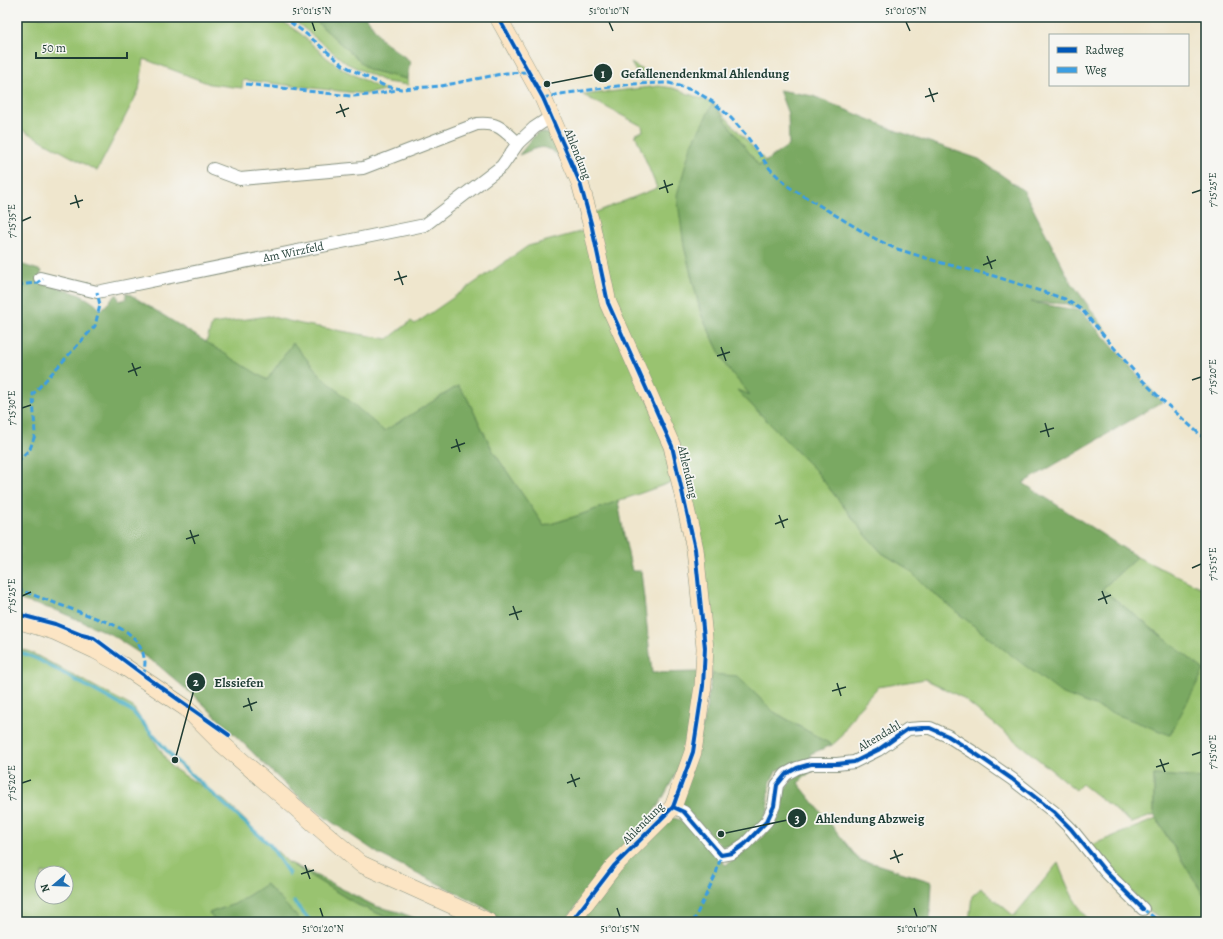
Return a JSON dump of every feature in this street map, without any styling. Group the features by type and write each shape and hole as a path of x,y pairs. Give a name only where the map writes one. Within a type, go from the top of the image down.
{"street":[{"name":"Ahlendung","path":"498,17 544,98 580,183 591,224 608,303 672,446 695,549 705,648 703,686 693,752 672,807 614,866 571,922"},
{"name":"Am Wirzfeld","path":"40,278 97,292 425,226 502,166 518,143 534,128 552,116"},
{"path":"213,169 240,179 363,168 483,123 498,126 518,143"},
{"path":"17,620 54,631 95,650 127,668 186,708 221,743 361,864 489,922"},
{"name":"Altendahl","path":"672,807 684,812 721,855 732,852 745,844 767,821 774,806 777,785 786,774 796,768 811,764 837,764 854,762 878,750 908,729 930,728 948,736 973,752 1012,779 1054,812 1106,871 1143,909"}],"green space":[{"path":"17,17 276,17 301,34 327,58 341,68 375,86 386,90 365,94 243,80 242,88 210,84 144,59 139,90 97,171 17,127"},
{"path":"290,17 327,17 316,21 369,70 407,79 409,85 386,82 346,63"},
{"path":"327,17 366,17 383,41 410,61 407,79 369,70 316,21"},
{"path":"631,63 656,78 641,80"},
{"path":"659,86 673,88 713,103 766,162 759,166 712,104 684,246 701,314 726,366 751,396 738,391 815,470 865,534 882,553 907,568 927,588 1017,659 1204,670 1102,589 1137,557 1206,590 1206,778 1154,775 1154,815 1132,823 1082,784 1076,790 961,697 925,679 878,687 857,710 839,739 832,745 774,712 737,677 712,674 700,540 613,298 594,213 657,188 635,134 643,131 642,126 583,95"},
{"path":"779,90 813,96 897,131 979,159 1024,191 1069,279 1110,336 1082,309 1065,304 1031,302 1081,311 1162,402 1023,483 1137,557 1102,589 1204,670 1170,735 1061,693 927,588 907,568 882,553 865,534 815,470 737,390 750,395 726,366 701,314 684,246 677,195 691,146 713,103 759,166 789,145 788,114"},
{"path":"539,132 551,135 567,164 554,152 546,148 536,149 519,155"},
{"path":"587,230 666,448 672,482 577,516 544,526 493,451 467,398 458,386 384,432 321,376 293,343 267,380 206,343 212,324 268,316 301,324 388,339 411,321 415,324 528,246"},
{"path":"17,263 42,271 38,281 80,295 95,304 101,310 117,294 119,301 126,299 126,292 267,380 293,343 321,376 384,431 458,386 467,398 493,451 544,526 618,501 632,571 641,571 652,673 698,672 693,724 679,768 660,803 564,922 499,922 481,914 496,915 479,904 379,854 326,818 292,791 201,702 158,665 108,633 58,611 17,599"},
{"path":"17,648 30,652 133,707 171,767 225,801 288,862 358,905 398,922 302,922 266,885 235,904 209,913 217,922 17,922"},
{"path":"712,674 737,676 774,712 832,745 810,754 811,758 776,771 771,781 768,795 768,811 756,831 729,846 721,846 685,809 681,800 704,721"},
{"path":"813,767 816,767 798,783 860,861 876,864 932,882 930,922 581,922 625,862 672,818 683,821 688,825 726,865 763,837 779,818 785,789 794,778"},
{"path":"1154,775 1206,778 1206,899 1154,815"},
{"path":"1156,819 1206,899 1206,922 1165,922 1146,908 1089,846"},
{"path":"288,862 375,906 399,912 424,922 398,922 358,905"},
{"path":"1058,863 1076,902 1091,922 969,922 972,896 981,888 1014,916"},
{"path":"266,884 302,922 217,922 209,913 235,904"}],"waterway":[{"path":"17,651 37,659 132,711 175,760 270,845 289,874"},
{"path":"294,902 311,922"}],"marked path":[{"path":"283,17 304,32 343,65 385,86 401,89 441,86 506,73 529,72"},
{"path":"543,98 560,94 633,84 669,83 695,91 713,102 731,118 746,135 770,169 789,187 870,236 894,248 942,263 994,276 1065,299 1082,310 1138,376 1206,440"},
{"path":"246,84 351,96 370,95 397,90"},
{"path":"17,285 37,283 43,279"},
{"path":"17,462 30,449 35,435 33,394 95,326 100,305 97,292"},
{"path":"17,589 112,624 127,632 137,641 143,653 145,662 144,678"},
{"path":"693,922 716,874 721,855"},
{"path":"1143,909 1160,922"}],"cycle path":[{"path":"498,17 543,98 580,183 591,223 608,303 672,446 695,549 705,648 703,686 693,752 673,807 614,866 571,922"},
{"path":"17,614 55,624 82,635 94,638 229,735"},
{"path":"673,807 684,812 721,855 732,853 745,844 767,821 774,806 777,785 786,774 797,768 811,764 837,764 854,762 878,750 908,729 930,728 948,736 973,752 1012,779 1054,812 1071,829 1105,871 1143,909"}],"place":[{"name":"Gefallenendenkmal Ahlendung","path":"547,84"},
{"name":"Elssiefen","path":"175,760"},
{"name":"Ahlendung Abzweig","path":"721,834"}]}
